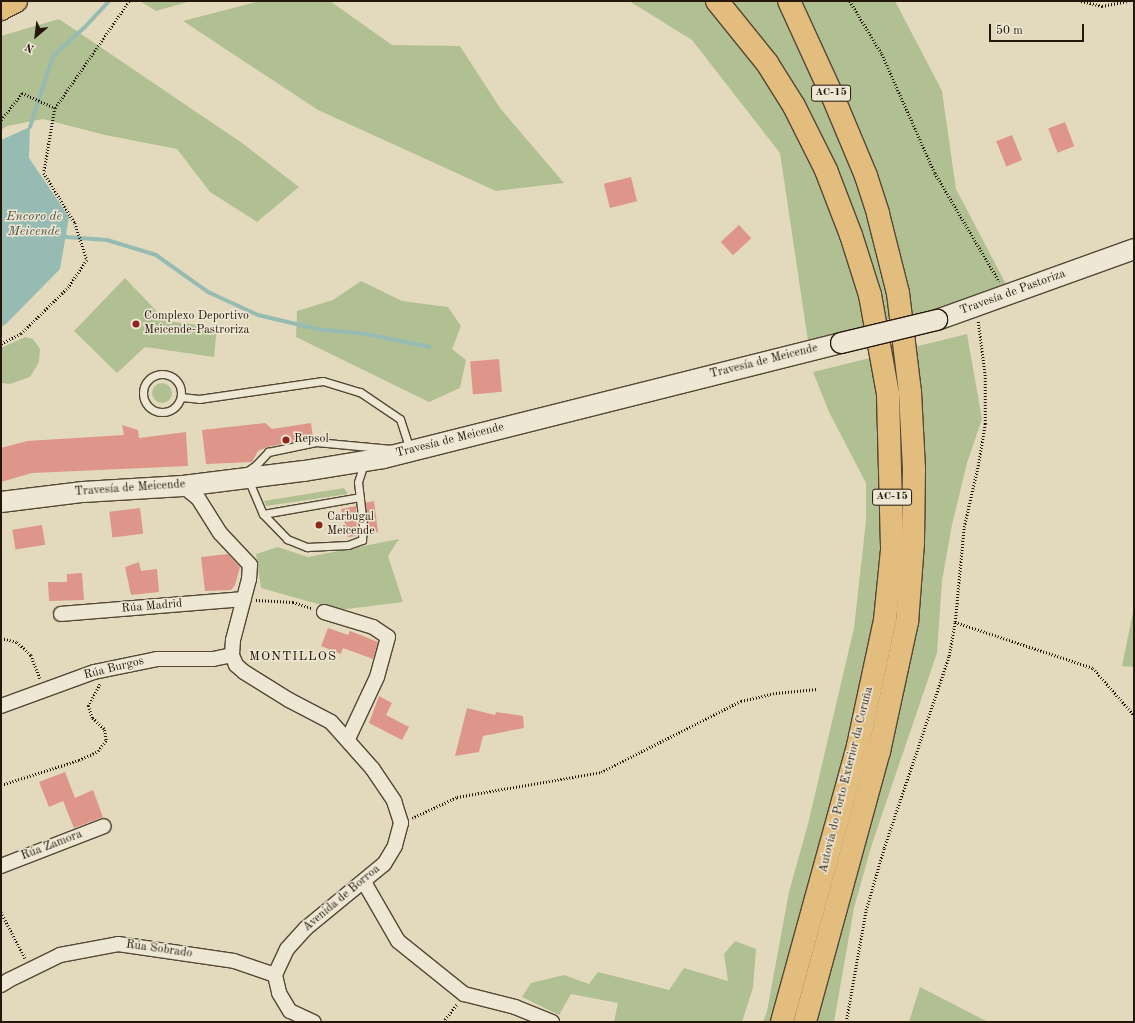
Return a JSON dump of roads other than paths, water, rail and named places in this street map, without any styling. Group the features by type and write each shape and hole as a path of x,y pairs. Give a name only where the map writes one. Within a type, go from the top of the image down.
{"highway":[{"path":"1,9 16,1"},
{"name":"Autovía do Porto Exterior da Coruña","path":"717,1 739,26 767,63 794,106 826,170 851,234 870,295 888,394 892,550 885,620 858,746 782,1022"},
{"name":"Autovía do Porto Exterior da Coruña","path":"789,1 834,97 866,176 878,214 898,293 910,392 914,469 913,543 907,622 879,751 805,1022"}],"main road":[{"name":"Travesía de Pastoriza","path":"890,332 937,320 976,307 1134,249"},
{"name":"Travesía de Meicende","path":"1,502 83,492 183,486 241,478 304,472 364,461 411,451 890,332"}],"street":[{"path":"207,515 207,496 212,482"},
{"path":"183,486 198,498 207,515 220,533 250,565 249,579 233,640 232,655 236,665 244,672 289,700 331,722 348,739 377,677 388,637 373,628 324,612"},
{"name":"Rúa Madrid","path":"61,614 243,599"},
{"name":"Rúa Burgos","path":"1,706 94,672 157,659 212,659 232,655"},
{"name":"Avenida de Borroa","path":"275,974 287,949 306,928 364,882 384,864 395,846 401,824 394,801 372,768 348,739"},
{"name":"Rúa Zamora","path":"1,866 104,826"},
{"path":"364,882 398,941 464,994 515,1007 552,1022"},
{"name":"Rúa Sobrado","path":"1,985 60,955 118,944 234,961 275,974"},
{"path":"275,974 278,993 290,1011 314,1022"}],"lane":[{"path":"163,374 170,375 179,384 181,397 174,408 163,412 157,412 151,410 144,400 143,388 150,377 163,374"},
{"path":"181,397 199,400 323,381 360,392 400,419 411,451 316,442 268,452 256,466 241,478 263,514 286,539 307,546 348,545 362,540 363,525 358,482 364,461"},
{"path":"263,514 360,497"}],"water":[{"name":"Encoro de Meicende","path":"30,127 29,158 69,217 60,269 6,324 1,327 1,140"}],"waterway":[{"path":"30,127 53,56 84,28 109,1"},
{"path":"66,237 107,240 156,255 208,292 258,315 317,329 366,334 430,347"}],"place":[{"name":"Complexo Deportivo Meicende-Pastroriza","path":"136,324"},
{"name":"Repsol","path":"286,440"},
{"name":"Carbugal Meicende","path":"319,525"}],"district":[{"name":"MONTILLOS","path":"293,657"}]}
